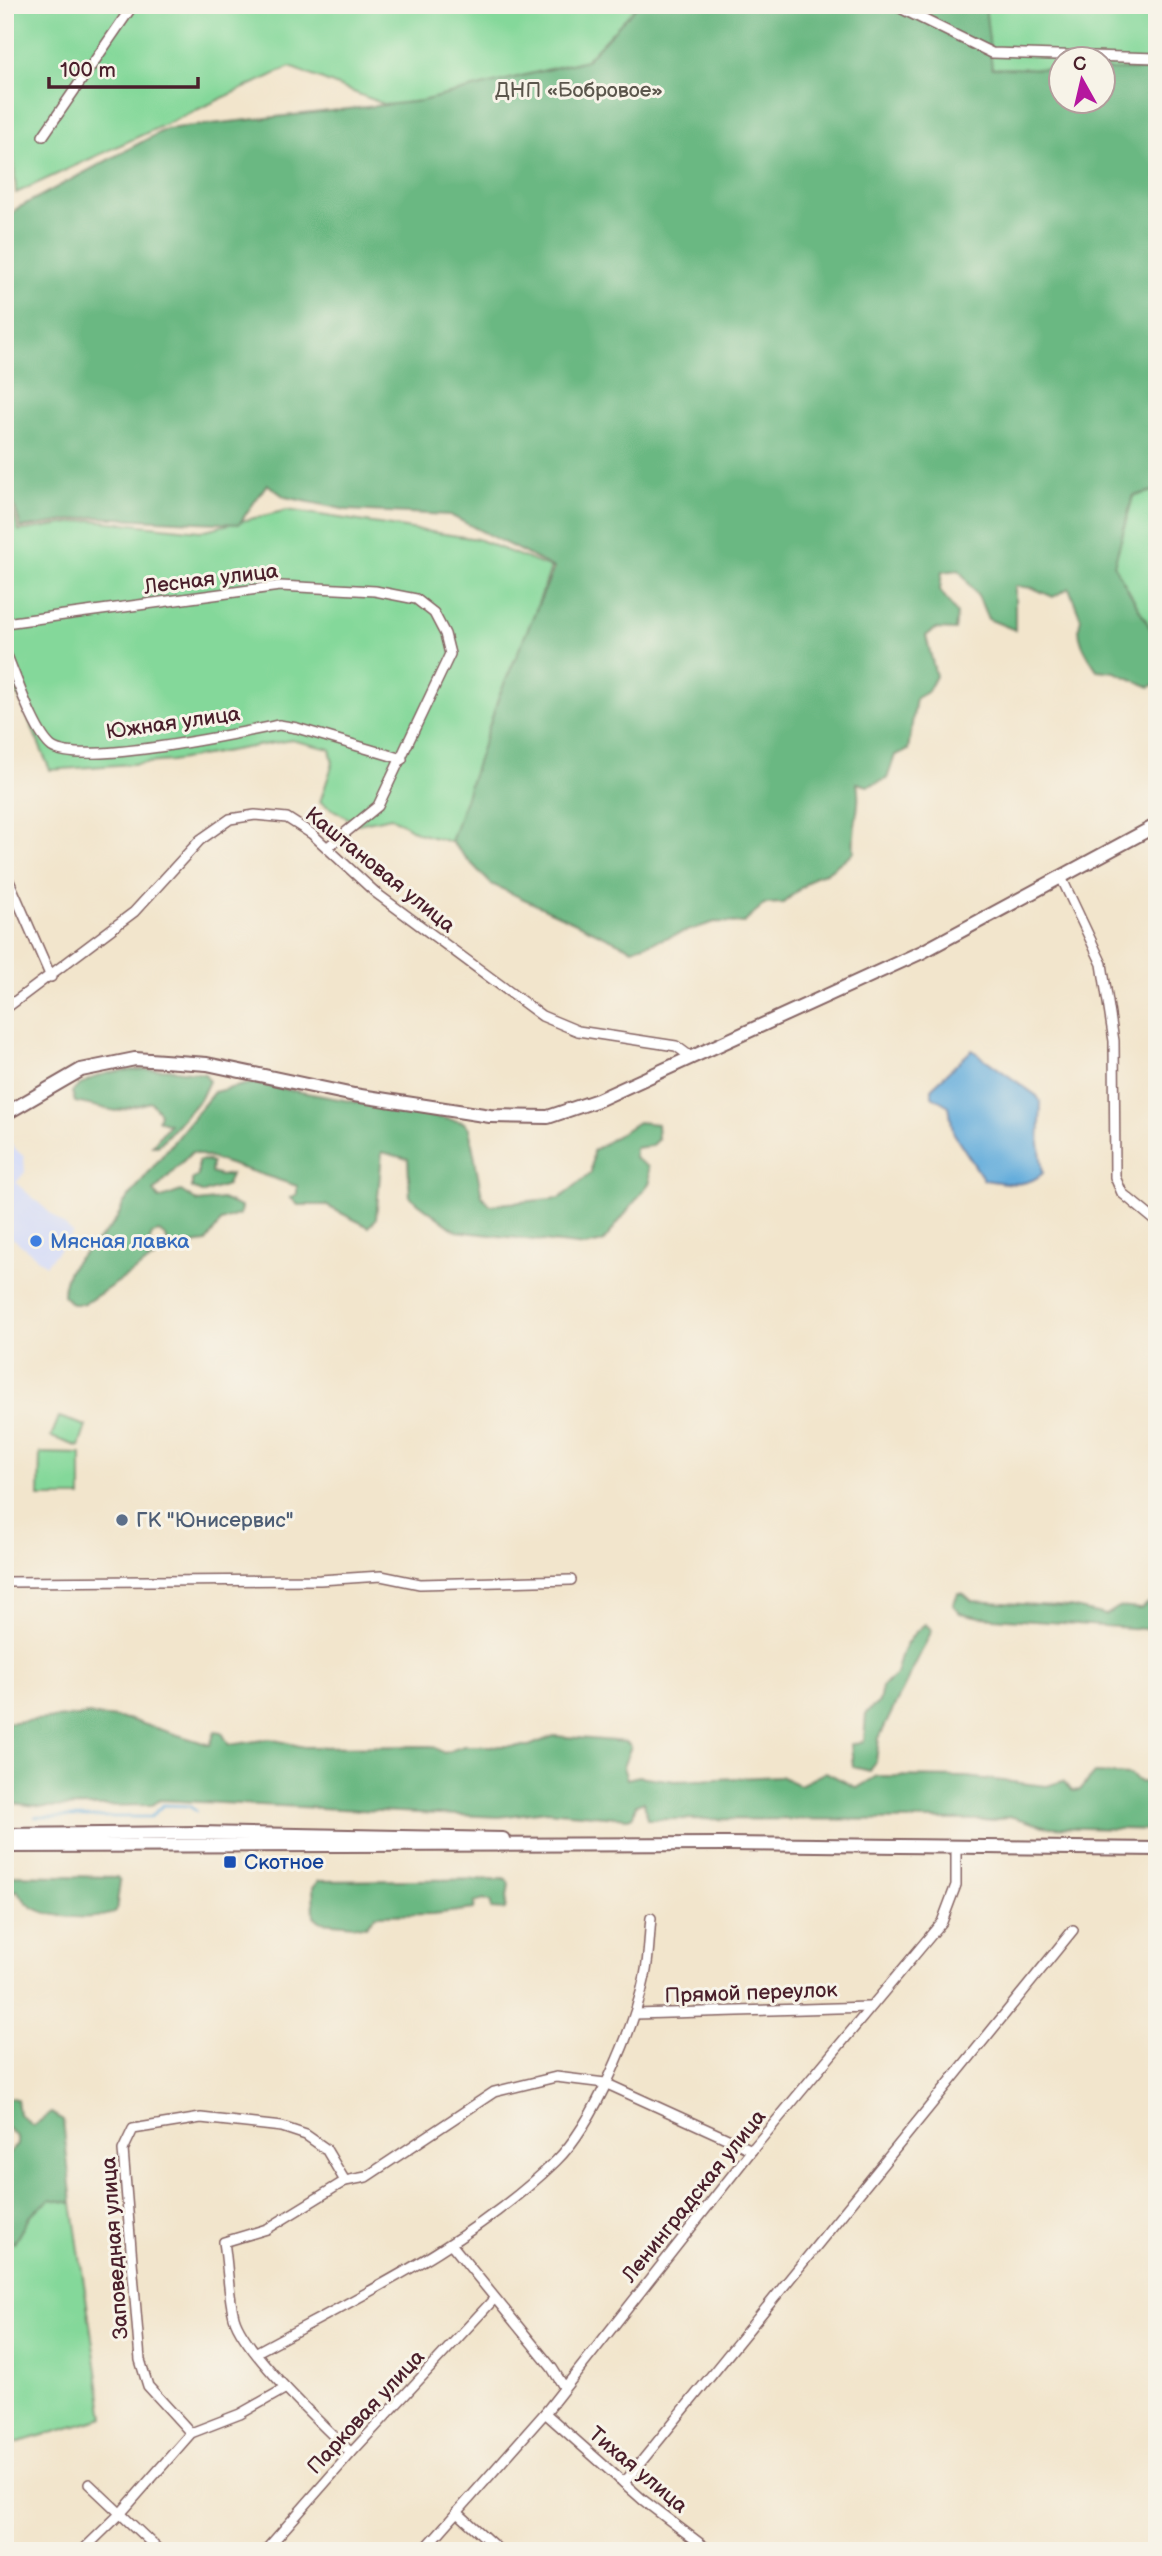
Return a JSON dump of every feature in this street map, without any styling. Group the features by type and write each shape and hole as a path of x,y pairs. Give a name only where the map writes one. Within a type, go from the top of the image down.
{"main road":[{"path":"5,1114 81,1070 135,1059 169,1059 303,1082 354,1095 490,1116 548,1117 598,1100 922,952 1157,825"},
{"path":"5,1835 394,1835 693,1844"},
{"path":"5,1846 693,1844 1157,1849"}],"street":[{"path":"43,136 132,5"},
{"path":"894,5 992,53 1157,58"},
{"name":"Лесная улица","path":"5,623 280,586 375,591 416,599 434,613 445,634 450,654 378,806 329,846"},
{"name":"Южная улица","path":"5,651 41,734 52,747 71,753 147,748 279,726 298,728 402,759"},
{"name":"Каштановая улица","path":"5,1009 134,912 200,840 230,819 255,815 287,818 329,846 376,893 542,1016 578,1031 676,1046 691,1057"},
{"path":"5,872 51,977"},
{"path":"1061,877 1102,964 1114,1041 1115,1177 1122,1193 1157,1222"},
{"path":"5,1582 320,1580 382,1576 420,1584 571,1580"},
{"name":"Ленинградская улица","path":"423,2551 545,2413 752,2150 945,1917 956,1885 956,1846"},
{"path":"257,2352 452,2245 557,2161 577,2135 605,2082 635,2014 645,1974 651,1918"},
{"path":"624,2483 1073,1930"},
{"name":"Прямой переулок","path":"635,2014 869,2007"},
{"path":"351,2453 286,2388 239,2330 234,2317 224,2242 267,2229 345,2181 366,2177 494,2092 556,2077 605,2082 752,2150"},
{"name":"Заповедная улица","path":"191,2433 148,2386 140,2360 123,2150 133,2129 201,2118 282,2127 306,2135 326,2149 345,2181"},
{"path":"452,2245 552,2368 564,2388"},
{"name":"Парковая улица","path":"265,2551 351,2453 494,2299"},
{"path":"82,2551 120,2514 191,2433 240,2414 286,2388"},
{"name":"Тихая улица","path":"545,2413 624,2483 710,2551"},
{"path":"89,2484 160,2551"},
{"path":"457,2512 500,2551"}],"shaded area":[{"path":"5,1139 24,1157 25,1172 16,1183 73,1233 46,1265 5,1232"}],"green space":[{"name":"ДНП «Бобровое»","path":"5,5 704,5 627,200 290,67 16,193 12,132 5,123"},
{"path":"638,5 985,5 992,68 1046,69 1046,116 1116,116 1116,70 1157,70 1157,490 1133,496 1114,565 1157,640 1157,683 1150,687 1115,672 1097,670 1080,639 1081,619 1069,588 1053,597 1033,588 1015,586 1015,630 988,619 979,598 959,570 942,572 940,590 957,614 955,630 935,629 926,636 936,676 928,691 916,698 908,750 895,755 887,779 868,786 857,783 854,852 826,873 815,876 783,903 764,904 744,923 715,922 632,949 491,884 451,842 499,696 554,568 450,515 347,510 285,497 267,484 239,524 93,517 21,528 5,474 5,225 16,209 166,129 421,101 586,60"},
{"path":"861,5 1157,5 1157,70 1116,70 1116,46 1046,46 1046,69 992,69"},
{"path":"5,485 19,531 91,520 201,531 287,510 477,539 551,568 451,842 418,833 391,817 358,824 320,802 333,763 330,749 291,740 172,761 50,770 5,665"},
{"path":"1157,490 1157,674 1114,565 1133,496"},
{"path":"168,1069 205,1074 209,1081 201,1098 158,1146 152,1146 169,1124 158,1120 160,1113 151,1102 116,1111 75,1102 72,1092 104,1074"},
{"path":"252,1083 463,1122 469,1128 482,1196 490,1205 560,1198 591,1173 593,1151 638,1122 657,1124 658,1139 651,1146 635,1148 635,1158 648,1167 650,1182 603,1242 585,1246 456,1231 410,1197 408,1159 382,1152 376,1219 369,1227 325,1205 298,1205 291,1198 297,1194 297,1186 192,1152 154,1191 159,1199 181,1191 198,1202 222,1199 241,1207 240,1214 221,1221 206,1242 169,1247 166,1237 159,1232 152,1234 149,1243 159,1255 84,1304 72,1304 63,1295 65,1280 79,1257 118,1217 123,1204 214,1092"},
{"path":"206,1160 212,1163 211,1173 220,1176 231,1174 227,1185 204,1193 192,1188 192,1180 198,1176 198,1161"},
{"path":"59,1417 86,1426 79,1447 51,1437"},
{"path":"40,1453 81,1454 81,1497 39,1497"},
{"path":"958,1593 964,1594 972,1601 1070,1607 1106,1615 1119,1607 1140,1609 1157,1597 1157,1630 980,1617 960,1613 953,1605"},
{"path":"925,1624 932,1630 879,1738 876,1761 870,1771 853,1767 851,1744 864,1741 866,1713 879,1702 882,1687 897,1674 906,1646"},
{"path":"87,1715 127,1719 210,1745 215,1732 222,1733 229,1745 270,1739 304,1747 432,1746 444,1753 464,1746 529,1746 554,1736 626,1742 631,1746 623,1767 627,1779 639,1776 675,1781 780,1776 800,1785 826,1772 857,1788 877,1776 967,1777 1047,1786 1063,1781 1072,1791 1080,1790 1095,1773 1130,1775 1140,1782 1157,1783 1157,1830 1047,1827 1009,1816 994,1820 647,1819 644,1801 636,1804 633,1816 628,1818 546,1811 499,1817 160,1800 152,1805 44,1807 5,1802 5,1723"},
{"path":"5,1875 117,1877 120,1881 116,1911 98,1917 74,1917 39,1910 16,1890 5,1897"},
{"path":"506,1879 509,1884 505,1910 491,1909 491,1902 484,1899 475,1902 474,1909 433,1914 376,1915 366,1926 321,1922 314,1916 313,1887 318,1881"},
{"path":"6,2097 17,2099 19,2114 33,2126 51,2113 63,2120 72,2203 51,2199 30,2215 14,2243 5,2237 5,2157 17,2145 17,2137 5,2126"},
{"path":"51,2199 72,2203 104,2418 5,2446 5,2237 14,2242 30,2215"}],"water":[{"path":"972,1050 1037,1096 1041,1103 1039,1143 1043,1173 1030,1181 1015,1184 984,1180 953,1132 949,1106 932,1096 932,1087"}],"waterway":[{"path":"35,1817 151,1817 163,1805 189,1806 196,1811"}],"place":[{"name":"Мясная лавка","path":"36,1241"},
{"name":"ГК \"Юнисервис\"","path":"122,1520"},
{"name":"Скотное","path":"230,1862"}]}
